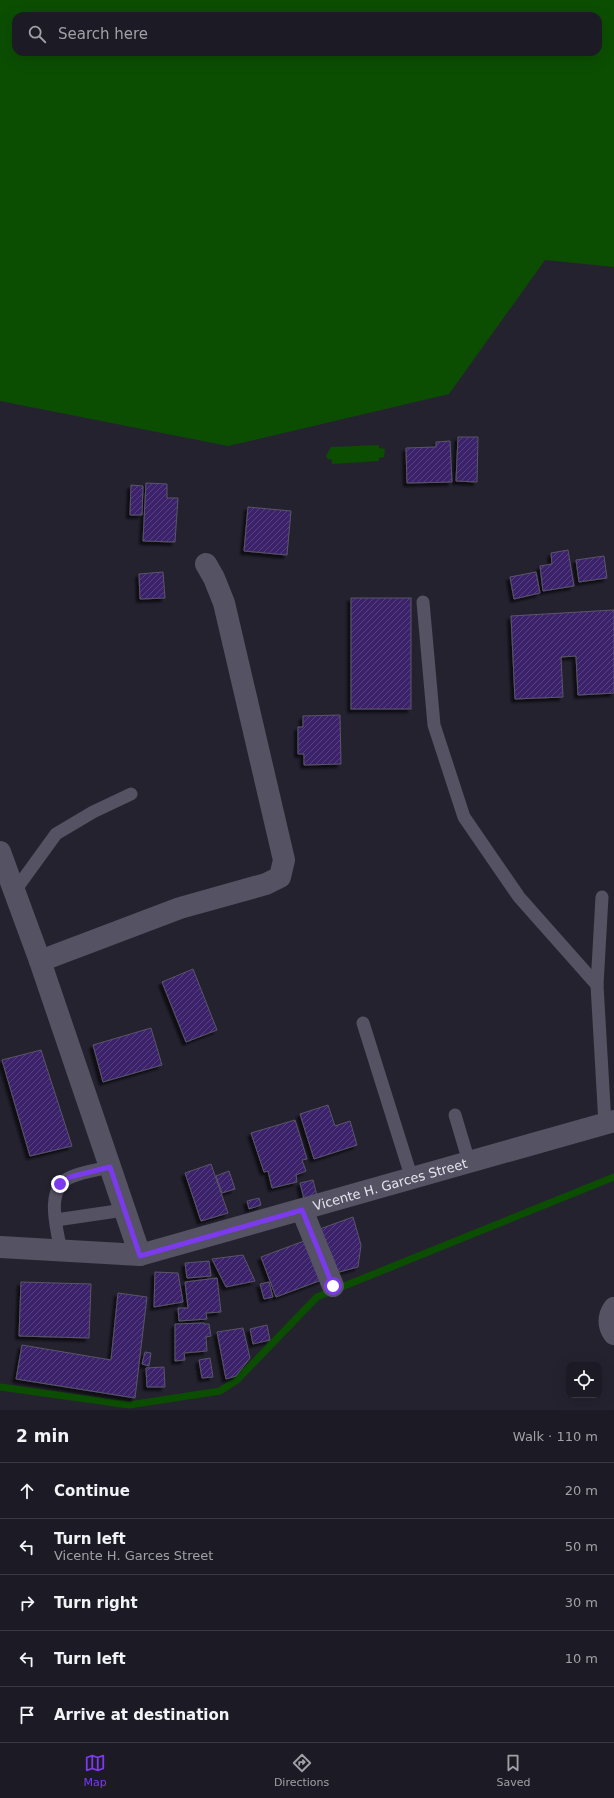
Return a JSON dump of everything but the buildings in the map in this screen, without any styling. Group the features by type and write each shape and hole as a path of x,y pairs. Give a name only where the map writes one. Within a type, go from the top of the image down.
{"street":[{"path":"40,961 180,908 266,884 280,877 284,860 225,611 214,578 206,564"},
{"path":"0,852 40,961 140,1256"},
{"name":"Vicente H. Garces Street","path":"0,1247 140,1256 610,1122"},
{"path":"302,1210 333,1286"},
{"path":"614,1308 609,1318 611,1330 614,1334"}],"lane":[{"path":"423,602 434,726 464,817 519,897 597,985"},
{"path":"14,892 56,834 92,812 131,794"},
{"path":"602,897 597,985 610,1122"},
{"path":"363,1023 412,1179"},
{"path":"455,1115 469,1162"},
{"path":"61,1250 56,1220 55,1196 60,1184 70,1177 110,1167"},
{"path":"56,1220 124,1210"}],"shaded area":[{"path":"0,0 614,0 614,267 545,260 449,394 228,446 0,401"},
{"path":"379,445 379,448 385,449 384,457 379,458 379,461 332,464 332,460 328,459 326,456 331,447"}],"waterway":[{"path":"0,1387 129,1405 220,1391 237,1380 317,1297 614,1177"}],"route":[{"path":"60,1184 70,1177 110,1167 140,1256 302,1210 333,1286"}]}
